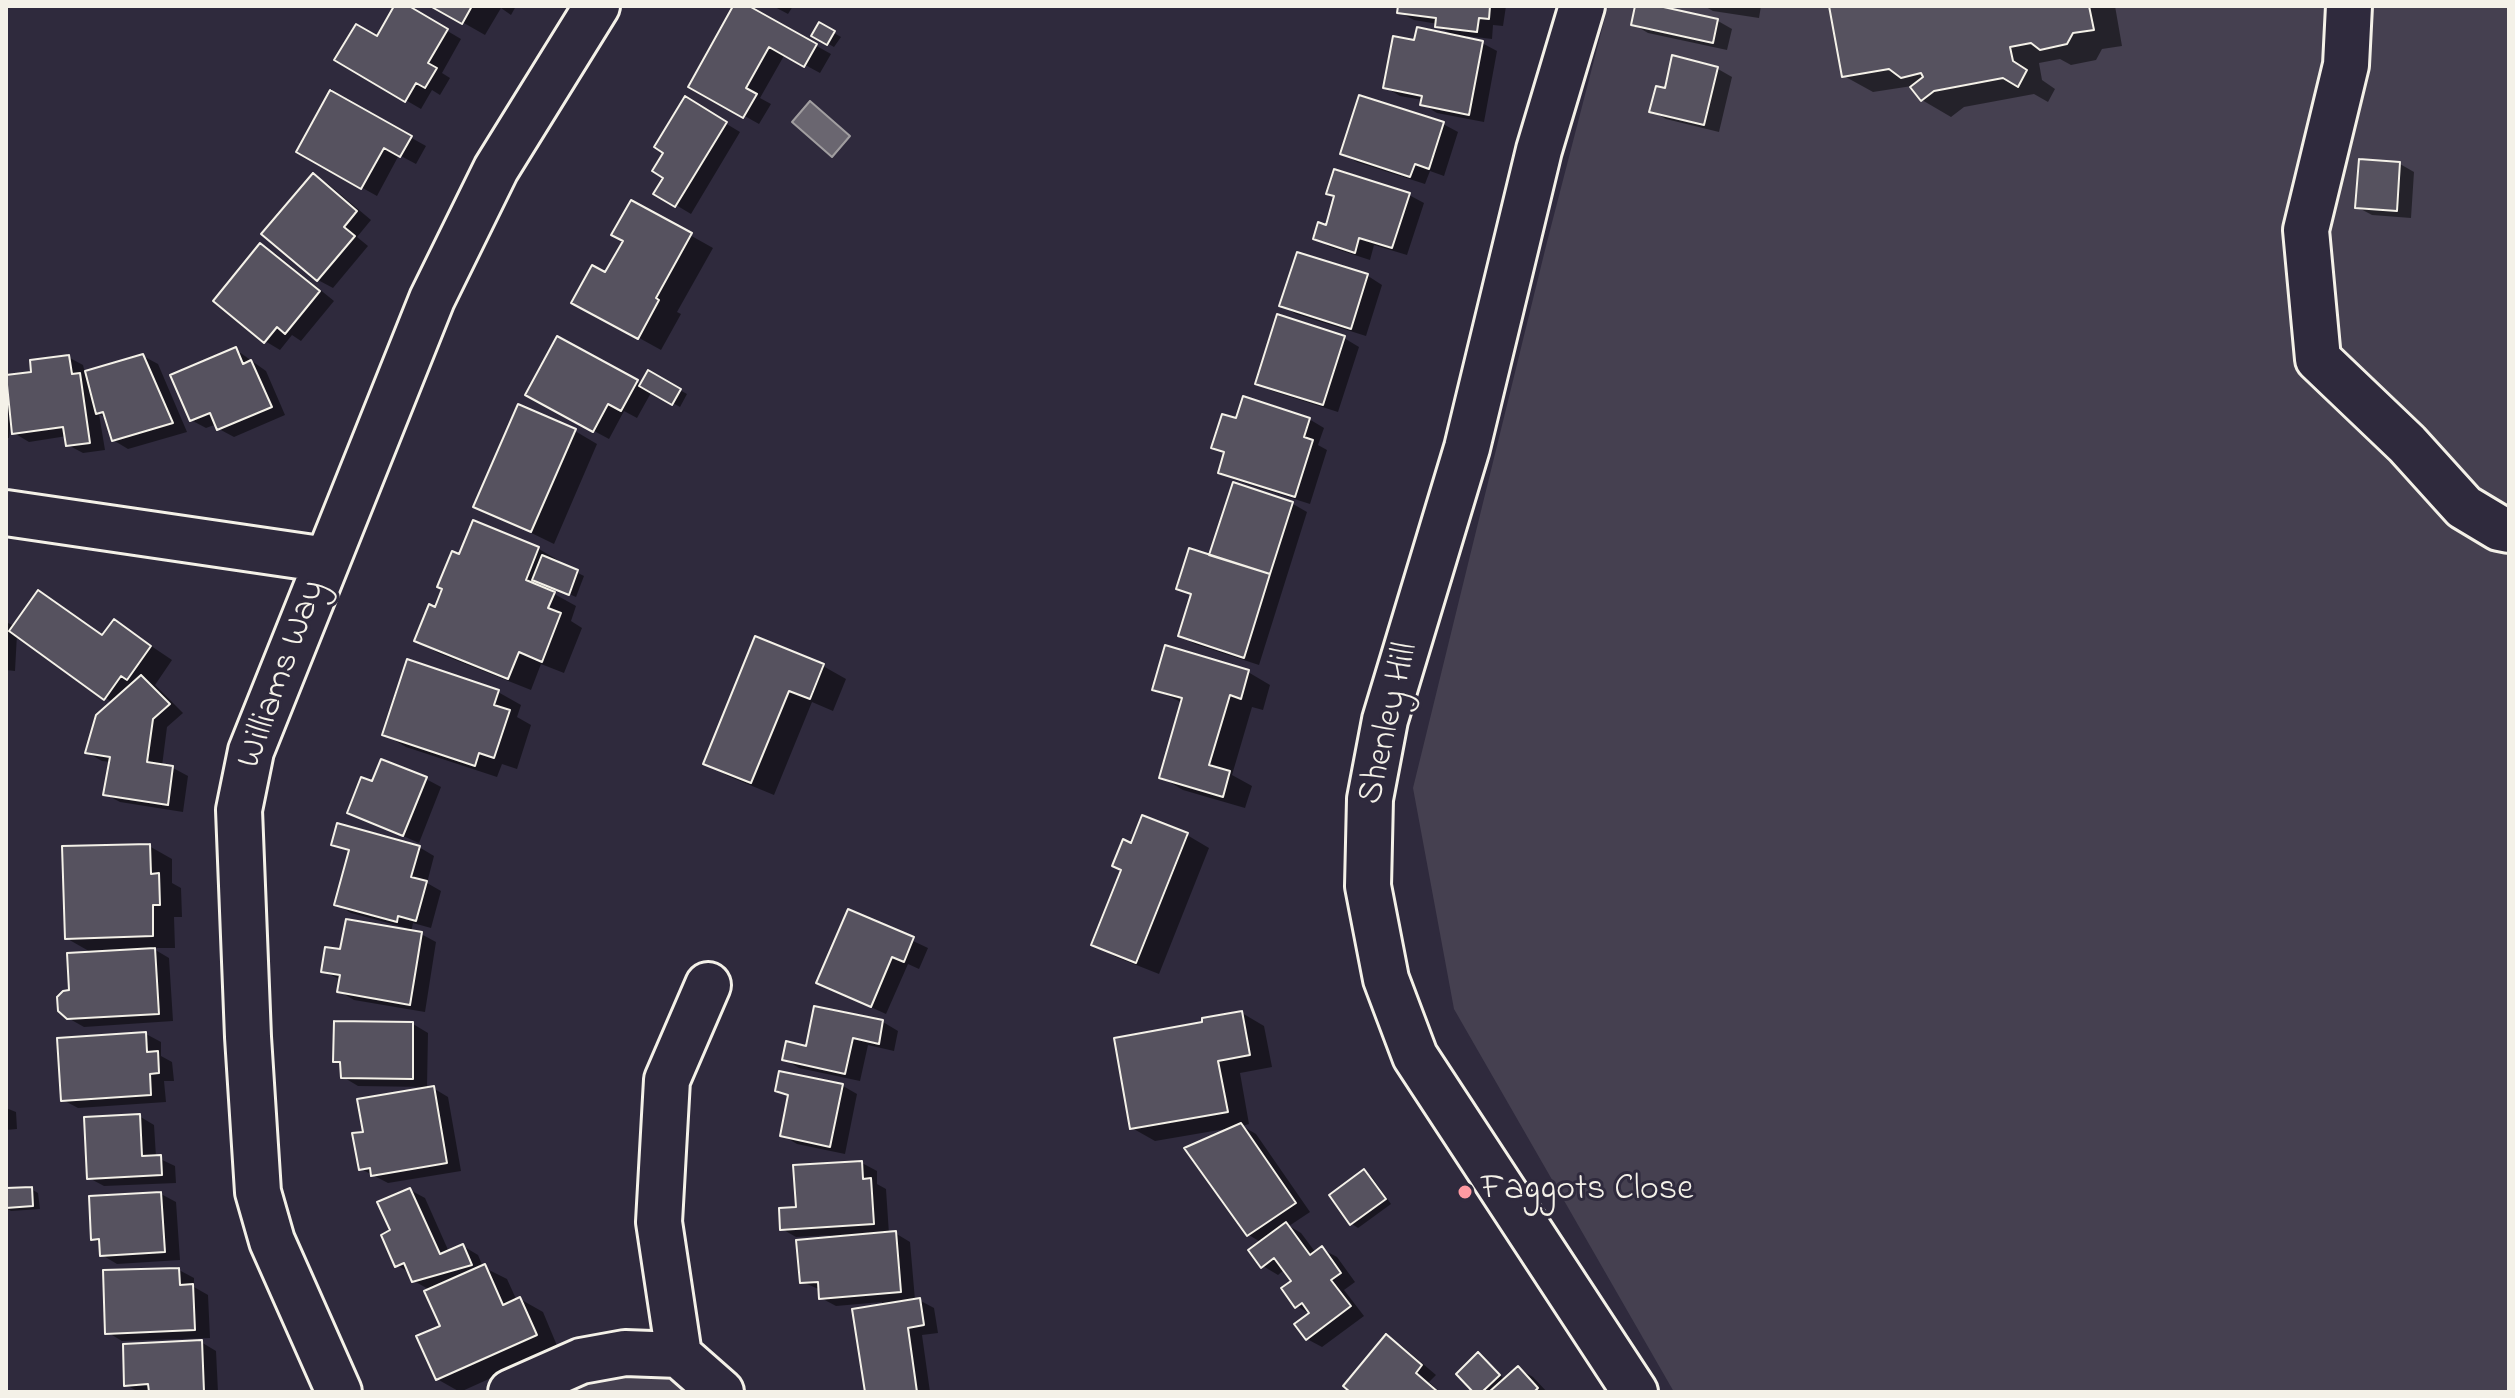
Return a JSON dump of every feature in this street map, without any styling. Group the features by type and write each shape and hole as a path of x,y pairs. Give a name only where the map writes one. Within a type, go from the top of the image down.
{"street":[{"name":"Williams Way","path":"339,1392 272,1241 258,1192 239,810 251,751 432,299 496,169 597,6"},
{"name":"Shenley Hill","path":"1582,6 1539,150 1467,448 1385,720 1370,799 1368,886 1386,979 1415,1056 1635,1392"},
{"path":"2349,6 2346,65 2306,230 2318,359 2407,444 2464,507 2499,528 2509,530"},
{"path":"6,513 327,560"},
{"path":"679,1355 659,1222 667,1080 708,985"},
{"path":"511,1392 581,1361 625,1353 679,1355 721,1392"}],"shaded area":[{"path":"1608,6 2509,6 2509,1392 1674,1392 1454,1009 1413,788"},
{"path":"810,101 850,136 832,157 792,122"},
{"path":"593,1370 670,1372 699,1392 544,1392"}],"building":[{"path":"394,6 409,6 448,29 428,63 437,68 425,88 416,83 405,102 334,60 356,24 377,36"},
{"path":"430,6 472,6 462,24"},
{"path":"733,6 749,6 817,44 804,67 769,47 746,88 757,94 743,118 688,87"},
{"path":"1398,6 1490,6 1489,19 1479,18 1477,32 1435,27 1436,18 1397,13"},
{"path":"1635,6 1659,6 1718,19 1713,43 1631,25"},
{"path":"1829,6 2089,6 2094,30 2073,33 2067,44 2040,50 2031,43 2010,47 2013,61 2027,70 2018,87 2003,78 1934,91 1921,101 1910,87 1923,77 1921,73 1901,78 1889,69 1842,77"},
{"path":"819,22 835,31 827,45 811,36"},
{"path":"1417,27 1483,41 1469,115 1420,105 1422,96 1383,88 1393,36 1414,40"},
{"path":"1672,55 1718,67 1704,125 1649,112 1656,86 1665,88"},
{"path":"330,90 412,136 400,157 384,148 361,189 296,152"},
{"path":"1359,95 1444,122 1429,169 1415,164 1410,177 1340,154"},
{"path":"685,96 727,122 675,207 653,194 663,178 652,171 663,153 654,147"},
{"path":"2359,159 2400,162 2397,211 2355,208"},
{"path":"1334,169 1410,193 1392,248 1359,238 1355,253 1313,239 1318,222 1326,225 1334,196 1326,194"},
{"path":"313,173 357,211 344,227 355,236 317,281 261,234"},
{"path":"631,200 692,233 656,298 659,300 638,339 571,303 592,265 605,272 623,241 611,235"},
{"path":"260,243 320,291 285,334 277,327 264,343 213,301"},
{"path":"1297,252 1368,274 1351,329 1279,306"},
{"path":"1277,314 1345,336 1323,405 1255,384"},
{"path":"557,336 638,380 621,411 608,404 593,432 525,395"},
{"path":"236,347 243,364 251,360 272,407 217,430 210,413 190,421 170,375"},
{"path":"143,354 173,423 112,441 103,412 96,414 85,371"},
{"path":"69,355 72,374 80,373 90,443 66,446 63,427 12,434 6,375 31,372 30,360"},
{"path":"648,370 681,389 672,405 639,386"},
{"path":"1243,396 1310,418 1304,437 1313,440 1295,497 1218,473 1224,452 1211,448 1222,414 1236,418"},
{"path":"518,404 576,429 531,532 473,507"},
{"path":"1233,482 1293,502 1270,574 1209,555"},
{"path":"473,520 539,547 526,580 555,592 548,608 561,613 542,662 519,652 508,679 414,641 429,604 435,607 442,589 437,587 452,551 459,554"},
{"path":"1189,548 1270,574 1244,658 1178,636 1191,594 1176,589"},
{"path":"542,555 578,570 569,595 532,580"},
{"path":"38,590 102,635 114,619 151,646 127,680 121,676 104,700 9,631"},
{"path":"755,636 824,664 810,699 789,691 751,783 703,764"},
{"path":"1165,645 1249,670 1241,699 1230,695 1209,765 1230,771 1223,797 1159,778 1182,698 1152,690"},
{"path":"407,659 499,690 494,705 510,710 494,758 479,753 475,766 382,735"},
{"path":"141,675 170,704 153,719 147,762 173,766 168,805 103,795 110,757 85,753 96,715"},
{"path":"381,759 427,777 403,836 347,813 361,777 372,781"},
{"path":"1142,815 1188,833 1136,963 1091,945 1121,870 1112,866 1123,839 1131,843"},
{"path":"337,823 420,846 411,877 427,881 416,921 398,916 397,922 334,905 349,850 331,845"},
{"path":"150,844 151,874 159,873 160,905 153,905 153,936 65,939 62,846"},
{"path":"848,909 914,937 904,962 892,957 871,1007 816,983"},
{"path":"346,919 422,932 410,1005 337,992 340,975 321,972 325,947 340,949"},
{"path":"155,948 159,1014 67,1019 58,1011 57,997 69,990 67,953"},
{"path":"814,1006 883,1020 879,1044 853,1038 845,1074 782,1060 786,1041 806,1046"},
{"path":"1242,1011 1250,1055 1218,1061 1228,1112 1130,1129 1114,1038 1202,1022 1202,1018"},
{"path":"334,1021 413,1022 413,1079 341,1078 340,1062 333,1062"},
{"path":"146,1032 147,1052 158,1051 159,1073 150,1074 151,1095 61,1101 57,1038"},
{"path":"779,1071 843,1084 830,1147 780,1136 788,1095 775,1091"},
{"path":"434,1086 447,1163 371,1176 370,1168 359,1170 352,1133 363,1132 357,1099"},
{"path":"140,1114 142,1156 161,1155 162,1175 87,1179 84,1117"},
{"path":"1241,1123 1296,1203 1247,1236 1184,1148"},
{"path":"862,1161 863,1179 871,1178 874,1224 780,1230 779,1208 796,1207 793,1165"},
{"path":"1364,1169 1386,1199 1350,1225 1329,1195"},
{"path":"32,1187 33,1206 6,1208 6,1188"},
{"path":"410,1188 440,1254 463,1244 472,1265 412,1282 404,1263 395,1267 381,1235 390,1230 377,1202"},
{"path":"161,1192 165,1252 100,1256 99,1239 91,1240 89,1196"},
{"path":"1286,1222 1310,1255 1322,1246 1341,1273 1331,1280 1351,1306 1306,1340 1294,1324 1309,1313 1302,1303 1295,1308 1281,1288 1291,1281 1274,1258 1261,1268 1248,1250"},
{"path":"896,1231 901,1292 819,1299 818,1282 800,1283 796,1240"},
{"path":"485,1264 503,1305 520,1297 537,1335 436,1380 416,1336 440,1326 424,1291"},
{"path":"179,1268 180,1285 193,1284 195,1330 105,1334 103,1270"},
{"path":"920,1298 924,1325 908,1328 917,1392 865,1392 852,1309"},
{"path":"1386,1334 1422,1365 1416,1373 1438,1392 1350,1392 1343,1386"},
{"path":"202,1340 204,1392 149,1392 148,1384 124,1386 123,1344"},
{"path":"1478,1352 1500,1375 1482,1392 1473,1392 1456,1374"},
{"path":"1518,1366 1538,1388 1534,1392 1489,1392"}],"place":[{"name":"Faggots Close","path":"1465,1192"}]}
